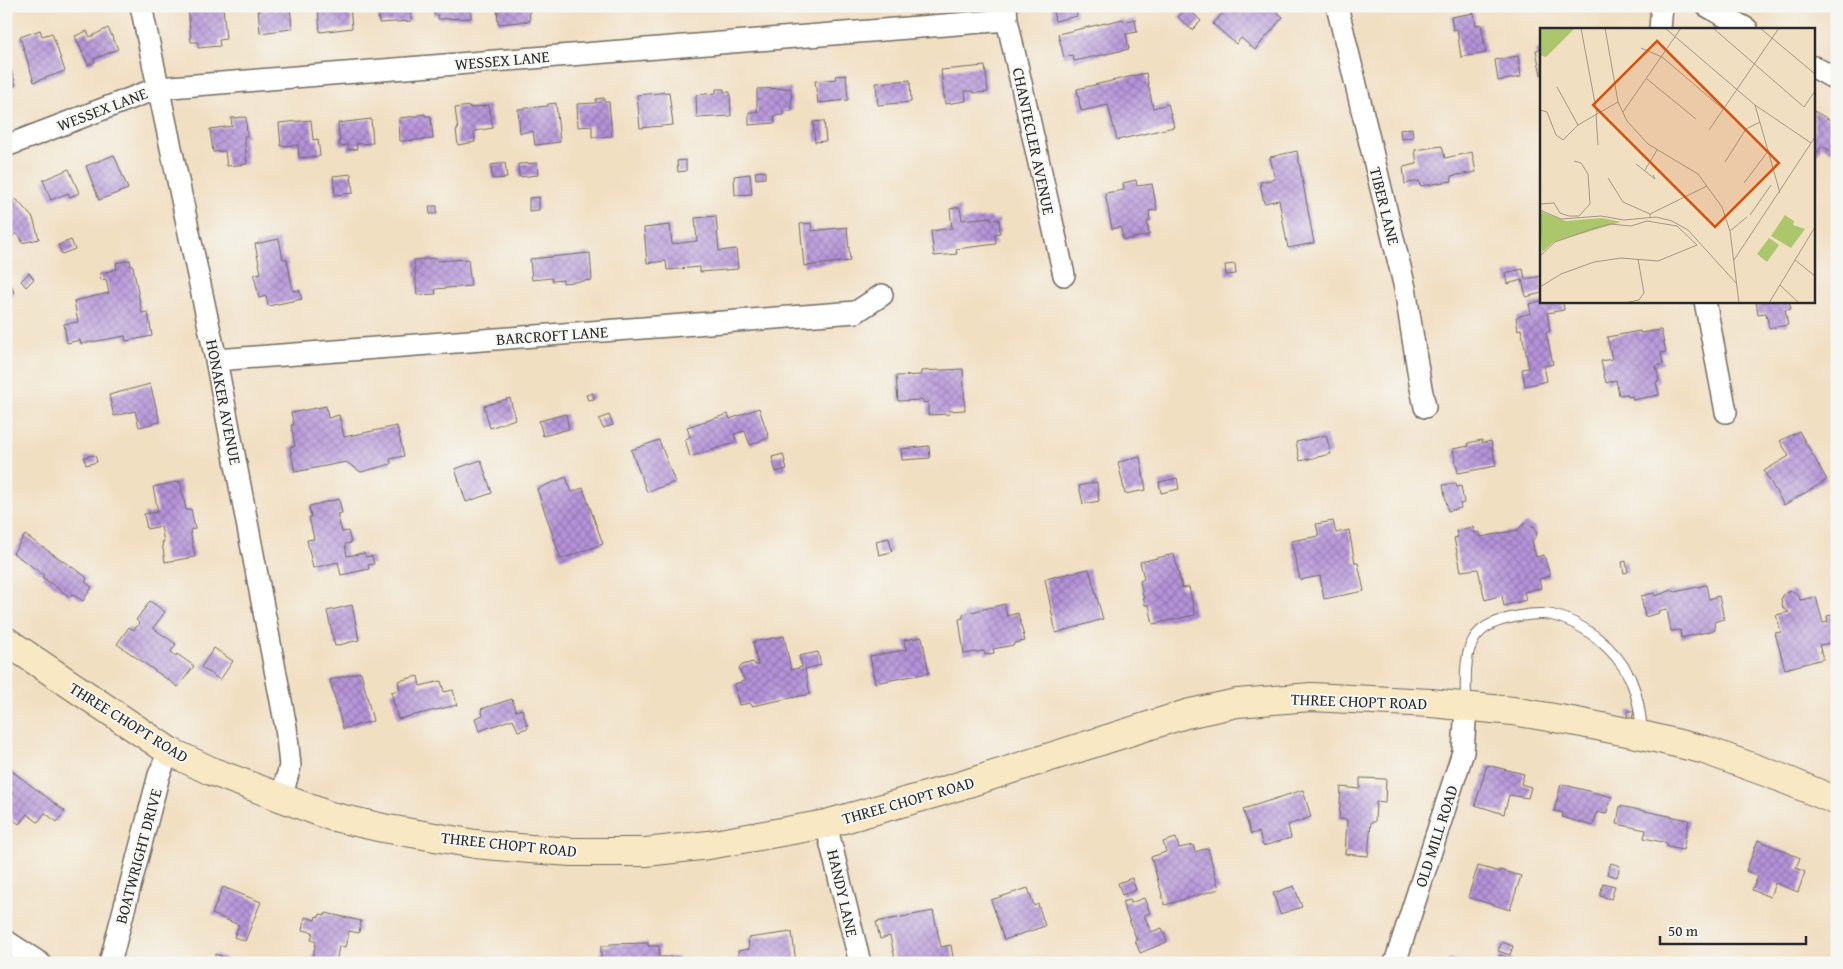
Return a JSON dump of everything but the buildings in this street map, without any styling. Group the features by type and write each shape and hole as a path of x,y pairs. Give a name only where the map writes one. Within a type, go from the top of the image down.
{"main road":[{"name":"THREE CHOPT ROAD","path":"6,641 168,751 211,771 330,816 384,828 476,844 571,852 646,852 756,837 826,824 940,792 1156,723 1237,703 1271,699 1327,697 1431,703 1466,708 1513,711 1642,735 1724,757 1837,801"}],"street":[{"name":"HONAKER AVENUE","path":"141,6 216,360 286,727 290,766 281,799"},
{"name":"TIBER LANE","path":"1336,6 1405,288 1425,407"},
{"path":"1660,28 1662,6"},
{"path":"1707,6 1745,28"},
{"name":"WESSEX LANE","path":"6,146 158,88 1007,13"},
{"name":"CHANTECLER AVENUE","path":"1007,13 1064,276"},
{"path":"1816,68 1837,80"},
{"name":"BARCROFT LANE","path":"216,360 856,312 882,295"},
{"path":"1705,302 1726,412"},
{"name":"OLD MILL ROAD","path":"1395,963 1463,752 1466,708"},
{"name":"BOATWRIGHT DRIVE","path":"110,963 159,775 168,751"},
{"name":"HANDY LANE","path":"826,824 860,963"},
{"path":"6,941 40,963"}],"lane":[{"path":"1466,708 1466,675 1470,646 1478,633 1498,621 1523,615 1551,615 1571,622 1590,634 1609,649 1621,664 1636,695 1641,716 1642,735"}]}
